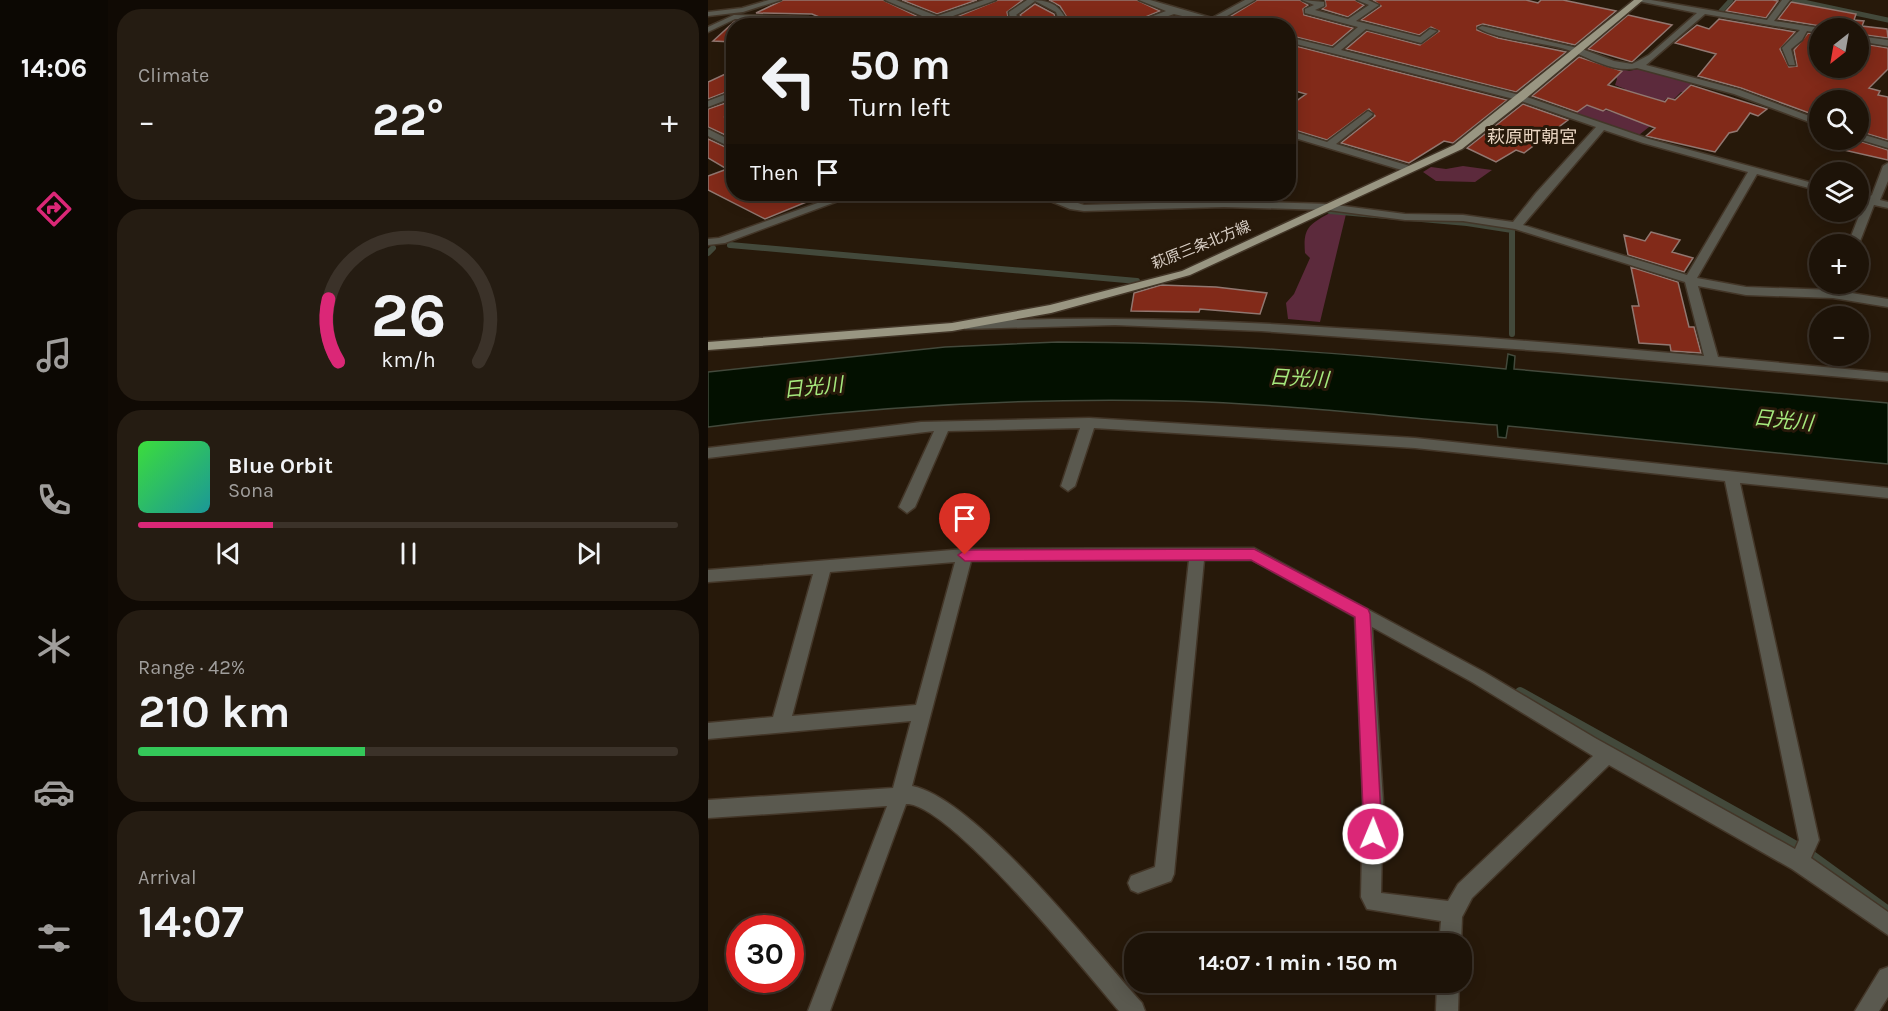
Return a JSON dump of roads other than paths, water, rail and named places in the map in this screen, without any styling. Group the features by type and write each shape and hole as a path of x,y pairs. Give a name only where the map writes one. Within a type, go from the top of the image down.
{"main road":[{"name":"萩原三条北方線","path":"708,346 952,327 1051,309 1186,273 1458,147 1579,52 1638,0"}],"street":[{"path":"734,17 743,9 767,0"},
{"path":"708,12 743,9 777,0"},
{"path":"889,0 934,18"},
{"path":"939,18 992,0"},
{"path":"1015,18 1012,14 1032,0"},
{"path":"1038,0 1059,11 1062,18"},
{"path":"1143,0 1202,18"},
{"path":"1219,18 1251,0"},
{"path":"1306,0 1321,4 1308,11 1421,40 1433,31"},
{"path":"1349,22 1375,5 1362,0"},
{"path":"1638,0 1809,29"},
{"path":"1769,22 1786,0"},
{"path":"1153,18 1173,11"},
{"path":"1482,28 1579,52 1627,69 1640,66 1664,49 1679,30 1703,11"},
{"path":"731,18 771,18"},
{"path":"708,30 712,24"},
{"path":"1335,50 1364,26"},
{"path":"1792,63 1786,48 1799,38 1805,28"},
{"path":"1869,40 1888,43"},
{"path":"1296,41 1521,98 1601,127 1809,185"},
{"path":"1640,66 1737,92 1809,119"},
{"path":"708,104 726,97"},
{"path":"1329,146 1368,114"},
{"path":"1516,226 1540,195 1601,127"},
{"path":"708,132 726,142"},
{"path":"1296,136 1409,169"},
{"path":"1869,139 1888,145"},
{"path":"1869,198 1877,197 1888,166"},
{"path":"1712,360 1690,279 1754,171"},
{"path":"1869,200 1888,205"},
{"path":"1058,201 1083,208 1224,204 1328,207 1405,217 1463,218 1516,226 1711,286 1746,291 1809,290"},
{"path":"708,242 721,241 833,202"},
{"path":"1854,294 1888,303"},
{"path":"952,327 1018,322 1185,322 1483,341 1888,377"},
{"path":"1068,486 1089,423"},
{"path":"708,453 943,427 1089,423 1415,443 1888,493"},
{"path":"907,507 943,427"},
{"path":"1731,477 1809,840 1799,862"},
{"path":"709,578 965,555 1254,554 1478,677 1607,754 1799,862 1888,925"},
{"path":"819,1011 900,796 965,555"},
{"path":"1138,883 1164,874 1197,555"},
{"path":"780,725 823,567"},
{"path":"1363,614 1373,801 1371,897 1374,902 1453,912"},
{"path":"708,731 922,712"},
{"path":"1451,933 1453,912 1465,891 1607,754"},
{"path":"708,809 914,795 949,813 1011,872 1134,1011"},
{"path":"1866,1011 1888,978"},
{"path":"1447,1011 1448,993"}],"water":[{"name":"日光川","path":"1058,342 1171,344 1282,350 1506,369 1508,354 1515,356 1514,369 1888,403 1888,464 1508,426 1506,438 1498,437 1497,425 1298,408 1179,401 1002,402 943,405 826,414 708,427 708,372 945,347"}],"waterway":[{"path":"1721,11 1731,0"},
{"path":"1794,0 1888,20"},
{"path":"1330,211 1467,223 1512,230 1512,334"},
{"path":"730,245 1137,281"},
{"path":"708,253 713,248"},
{"path":"1520,692 1798,847"},
{"path":"1811,855 1888,911"}],"district":[{"name":"萩原町朝宮","path":"1532,137"}]}
